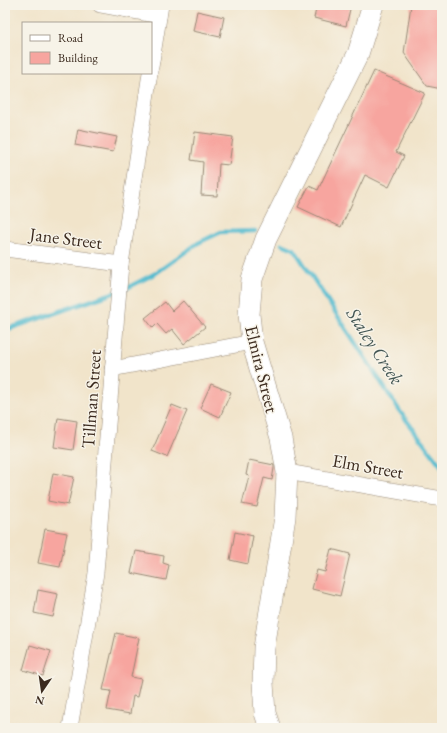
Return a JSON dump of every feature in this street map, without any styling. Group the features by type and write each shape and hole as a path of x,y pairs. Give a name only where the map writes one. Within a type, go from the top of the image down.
{"street":[{"path":"100,5 160,11 152,62"},
{"name":"Elmira Street","path":"263,723 264,648 284,525 287,472 281,438 252,342 249,314 252,279 266,239 358,54 373,5"},
{"name":"Tillman Street","path":"70,728 79,684 96,573 122,264 150,74"},
{"name":"Jane Street","path":"5,250 122,264"},
{"path":"112,369 252,342"},
{"name":"Elm Street","path":"287,472 442,499"}],"building":[{"path":"317,5 351,5 346,26 314,18"},
{"path":"411,5 442,7 442,89 427,86 404,53"},
{"path":"197,11 224,17 220,37 193,31"},
{"path":"374,71 425,93 396,152 404,156 389,187 365,175 341,227 298,207 309,186 318,190"},
{"path":"78,129 117,137 113,152 75,145"},
{"path":"195,132 233,137 229,165 219,164 217,196 201,195 203,162 191,160"},
{"path":"183,301 205,327 184,344 172,329 166,334 157,324 153,328 145,318 165,302 172,311"},
{"path":"211,384 231,392 220,417 200,408"},
{"path":"172,405 187,411 167,457 152,451"},
{"path":"58,418 77,421 73,450 54,447"},
{"path":"249,460 274,465 272,480 264,478 257,507 242,504 249,476 246,475"},
{"path":"53,473 74,477 68,505 48,501"},
{"path":"45,529 67,533 60,567 38,563"},
{"path":"235,532 253,536 248,564 230,560"},
{"path":"331,549 350,554 340,596 312,589 317,570 325,572"},
{"path":"136,551 164,556 163,563 169,565 166,580 131,573"},
{"path":"38,590 58,594 53,617 34,613"},
{"path":"116,633 139,638 131,677 141,679 137,697 133,696 130,714 107,710 111,691 103,690"},
{"path":"30,645 51,651 43,676 23,670"}],"waterway":[{"name":"Staley Creek","path":"5,330 125,289 156,273 198,243 221,232 255,231"},
{"name":"Staley Creek","path":"282,244 294,249 401,413 442,467"}]}
